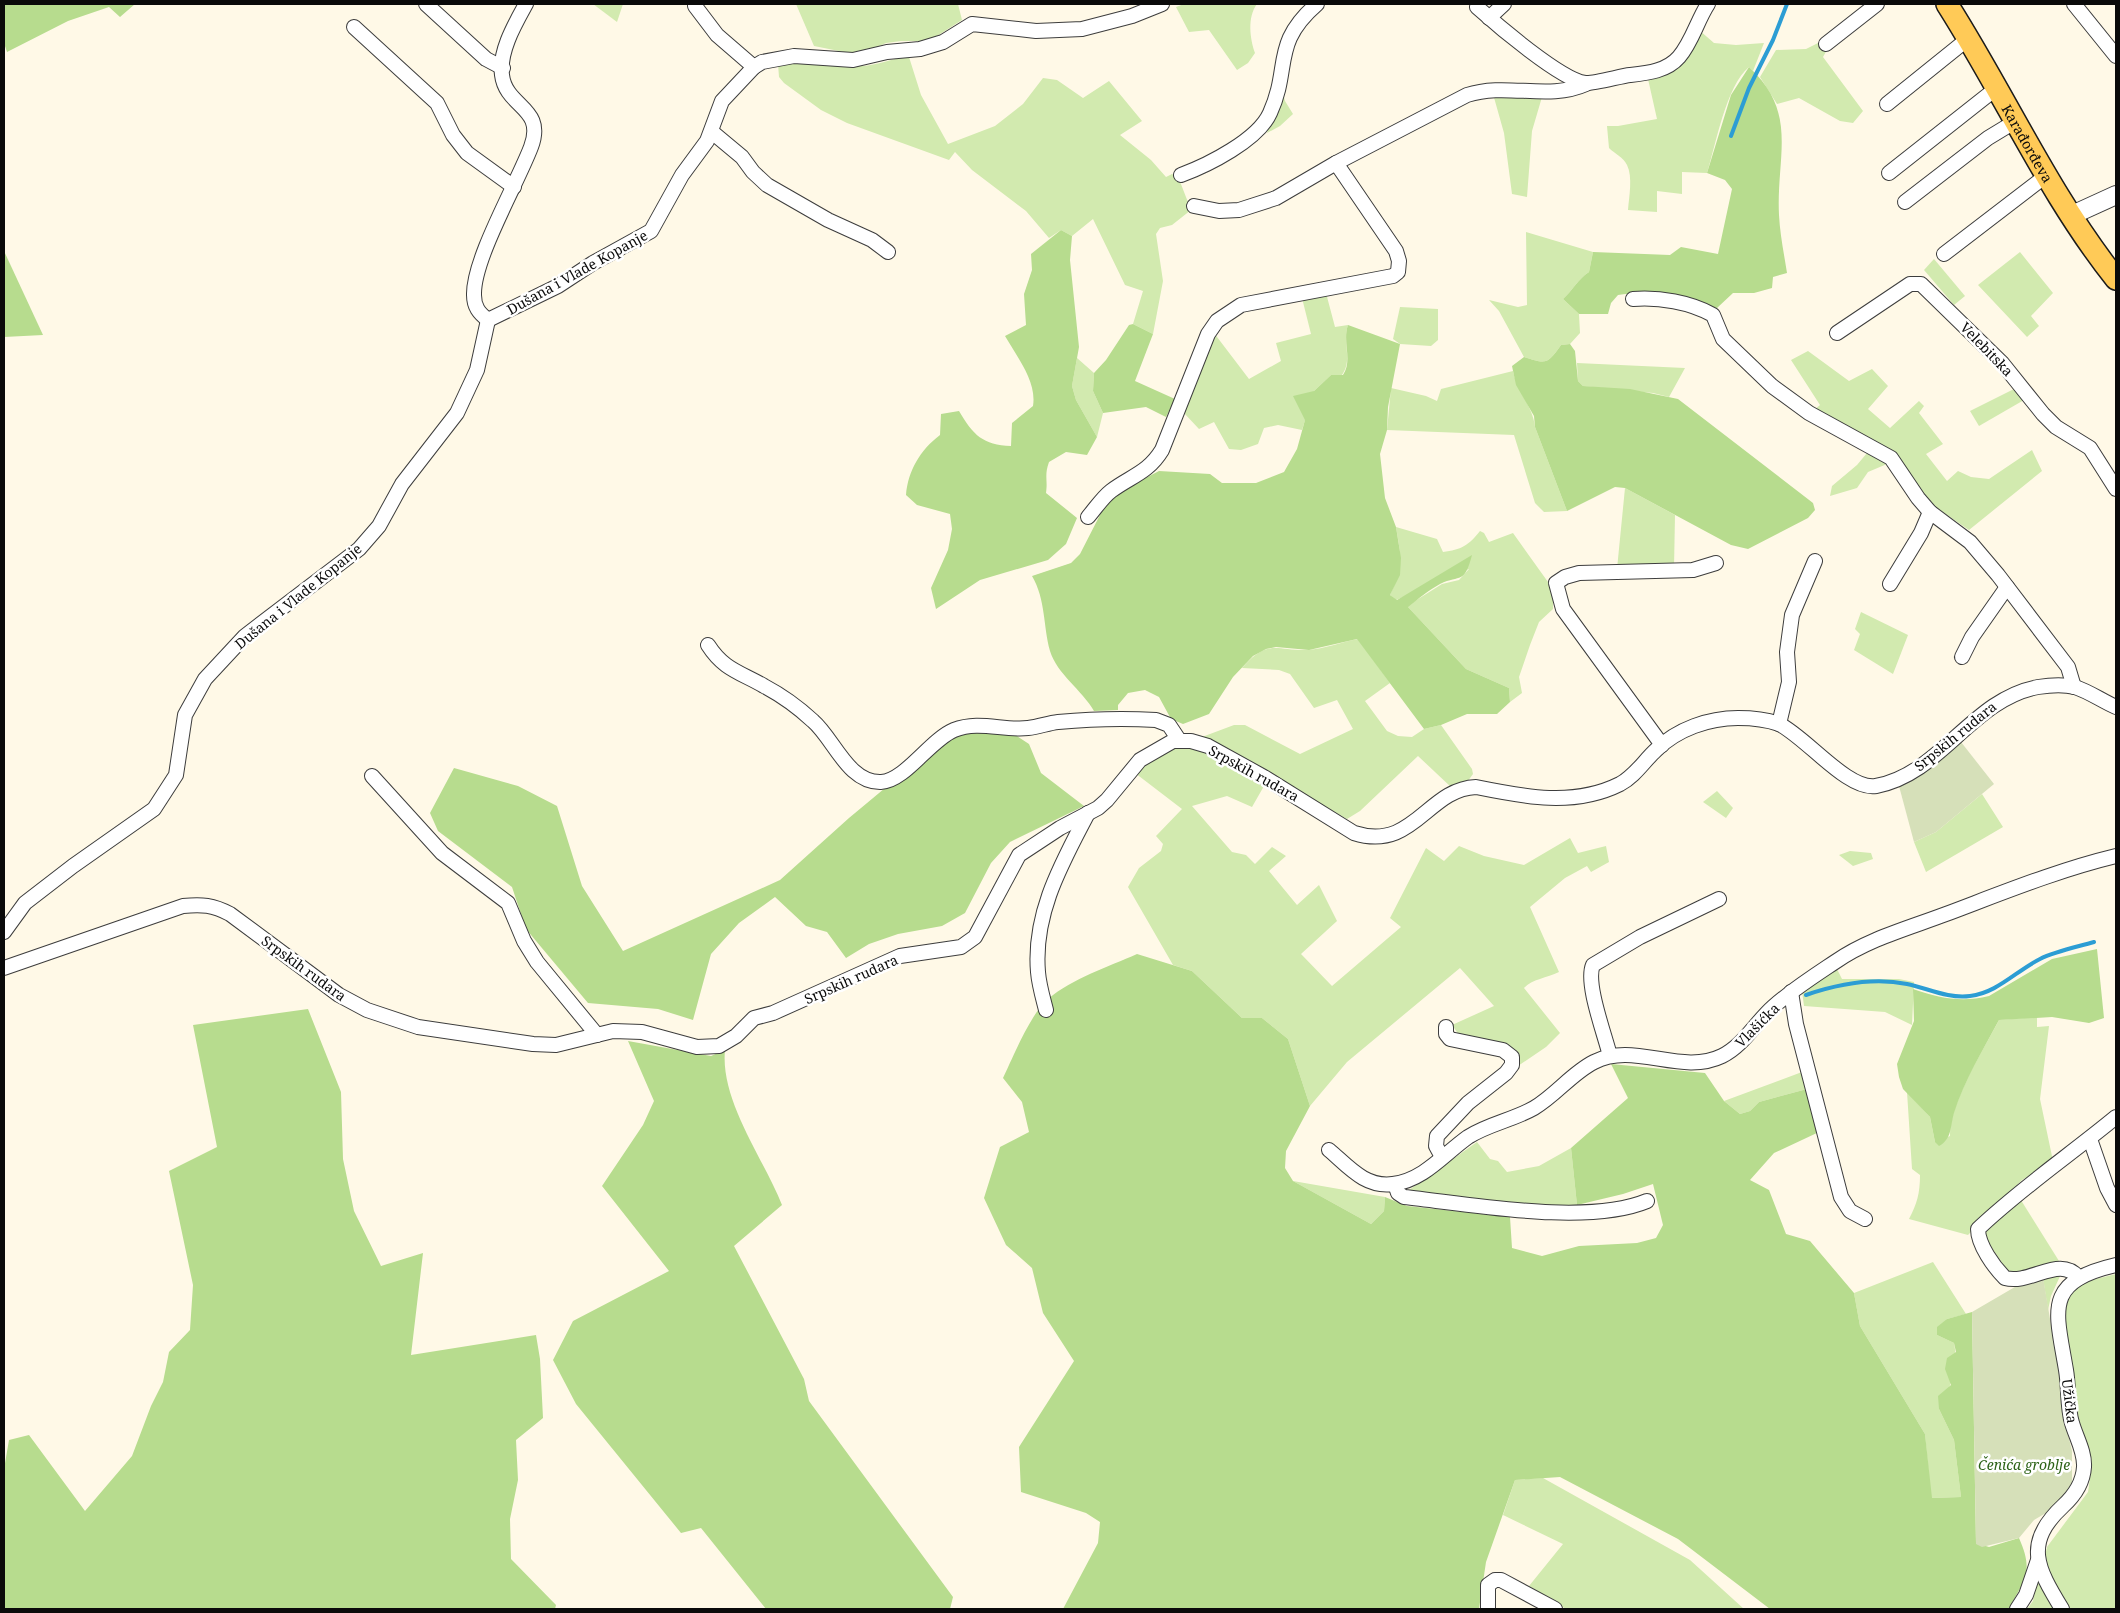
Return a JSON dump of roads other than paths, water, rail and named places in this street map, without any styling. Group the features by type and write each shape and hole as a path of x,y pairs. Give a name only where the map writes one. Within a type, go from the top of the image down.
{"main road":[{"name":"Karađorđeva","path":"1947,4 1998,87 2070,216 2116,279"}],"street":[{"path":"426,4 486,58 503,68"},
{"path":"488,320 478,312 474,296 474,285 490,238 534,139 536,126 527,111 509,93 502,75 507,45 526,4"},
{"name":"Dušana i Vlade Kopanje","path":"4,932 26,903 73,866 154,809 176,775 185,715 205,679 245,636 359,549 379,526 402,484 457,413 477,370 488,320 558,286 593,263 650,231 658,221 682,175 712,132 722,101 754,67 762,62 794,56 853,60 887,52 920,49 943,42 972,24 1036,31 1082,29 1132,16 1162,4"},
{"path":"1181,175 1223,155 1267,120 1276,96 1286,44 1293,30 1317,4"},
{"path":"1489,18 1504,4"},
{"path":"1194,206 1219,211 1239,210 1257,205 1284,193 1336,163 1467,94 1500,89 1561,92 1586,84 1657,71 1674,62 1684,51 1708,4"},
{"path":"1826,44 1877,4"},
{"path":"2074,4 2116,56"},
{"path":"1476,5 1489,18 1555,68 1586,84"},
{"path":"695,6 717,35 754,67"},
{"path":"354,27 437,103 457,142 467,153 514,187"},
{"path":"1887,104 1969,38"},
{"path":"1889,173 1998,87"},
{"path":"1905,202 1988,138 2016,121"},
{"path":"712,132 742,157 753,172 767,185 828,220 872,240 888,252"},
{"path":"1088,517 1110,492 1145,471 1154,463 1162,450 1208,334 1217,321 1230,311 1254,302 1393,276 1398,272 1400,262 1396,251 1336,163"},
{"path":"1944,254 2047,175"},
{"path":"2070,216 2116,195"},
{"name":"Velebitska","path":"1837,333 1910,284 1921,284 2002,363 2043,414 2056,427 2090,448 2116,489"},
{"path":"1633,299 1660,298 1696,308 1713,316 1723,339 1772,386 1809,413 1890,458 1930,512 1970,542 2007,587 2068,667 2074,687"},
{"path":"1890,584 1921,533 1930,512"},
{"path":"1779,724 1789,682 1787,652 1792,616 1815,561"},
{"path":"1662,744 1563,609 1556,584 1565,577 1579,573 1693,570 1716,563"},
{"path":"1962,657 1972,637 2007,587"},
{"path":"708,644 719,661 726,667 764,686 804,713 815,723 845,763 875,782 892,780 942,737 952,731 975,725 1020,729 1056,722 1156,720 1170,725 1179,740"},
{"name":"Srpskih rudara","path":"4,968 183,906 203,904 215,906 230,914 339,995 367,1010 418,1027 549,1044 613,1031 642,1032 697,1046 719,1046 736,1036 754,1018 773,1013 900,956 961,947 975,938 1019,855 1107,800 1146,754 1173,741 1190,741 1208,746 1273,782 1354,833 1367,837 1388,836 1400,832 1417,822 1452,794 1468,788 1532,798 1553,799 1601,792 1630,778 1662,744 1701,723 1716,719 1740,718 1779,724 1809,744 1858,784 1875,786 1899,779 1912,771 2004,698 2029,689 2046,686 2074,687 2116,707"},
{"path":"372,776 442,853 508,903 524,941 537,962 597,1035"},
{"path":"1046,1010 1038,972 1039,938 1050,887 1088,812"},
{"name":"Vlašićka","path":"1329,1150 1367,1182 1386,1185 1413,1179 1471,1135 1533,1108 1553,1096 1588,1065 1610,1056 1687,1063 1714,1060 1738,1045 1756,1023 1790,992 1838,960 1892,933 2015,888 2116,856"},
{"path":"1610,1056 1594,992 1591,975 1593,965 1640,937 1719,899"},
{"path":"1790,992 1796,1024 1841,1198 1850,1211 1865,1219"},
{"path":"1442,1157 1436,1146 1437,1136 1468,1103 1506,1073 1512,1065 1512,1057 1503,1050 1450,1039 1446,1034 1446,1027"},
{"path":"2079,1278 2074,1271 2063,1267 2022,1280 2005,1278 1997,1270 1980,1239 1978,1229 2008,1200 2090,1139 2116,1117"},
{"path":"2090,1139 2107,1188 2116,1204"},
{"path":"1395,1184 1398,1193 1404,1197 1537,1210 1608,1211 1626,1208 1647,1201"},
{"name":"Užička","path":"2062,1609 2045,1580 2038,1560 2038,1540 2044,1526 2074,1494 2084,1474 2084,1456 2071,1421 2067,1378 2057,1316 2062,1294 2079,1278 2116,1265"},
{"path":"2017,1609 2026,1595 2038,1560"},
{"path":"1488,1609 1488,1585 1495,1580 1501,1580 1555,1609"}],"waterway":[{"path":"1731,136 1749,88 1773,40 1787,4"},
{"path":"1806,995 1843,985 1881,981 1907,984 1954,996 1970,996 1989,991 2046,956 2094,942"}],"park label":[{"name":"Čenića groblje","path":"2024,1464"}]}
